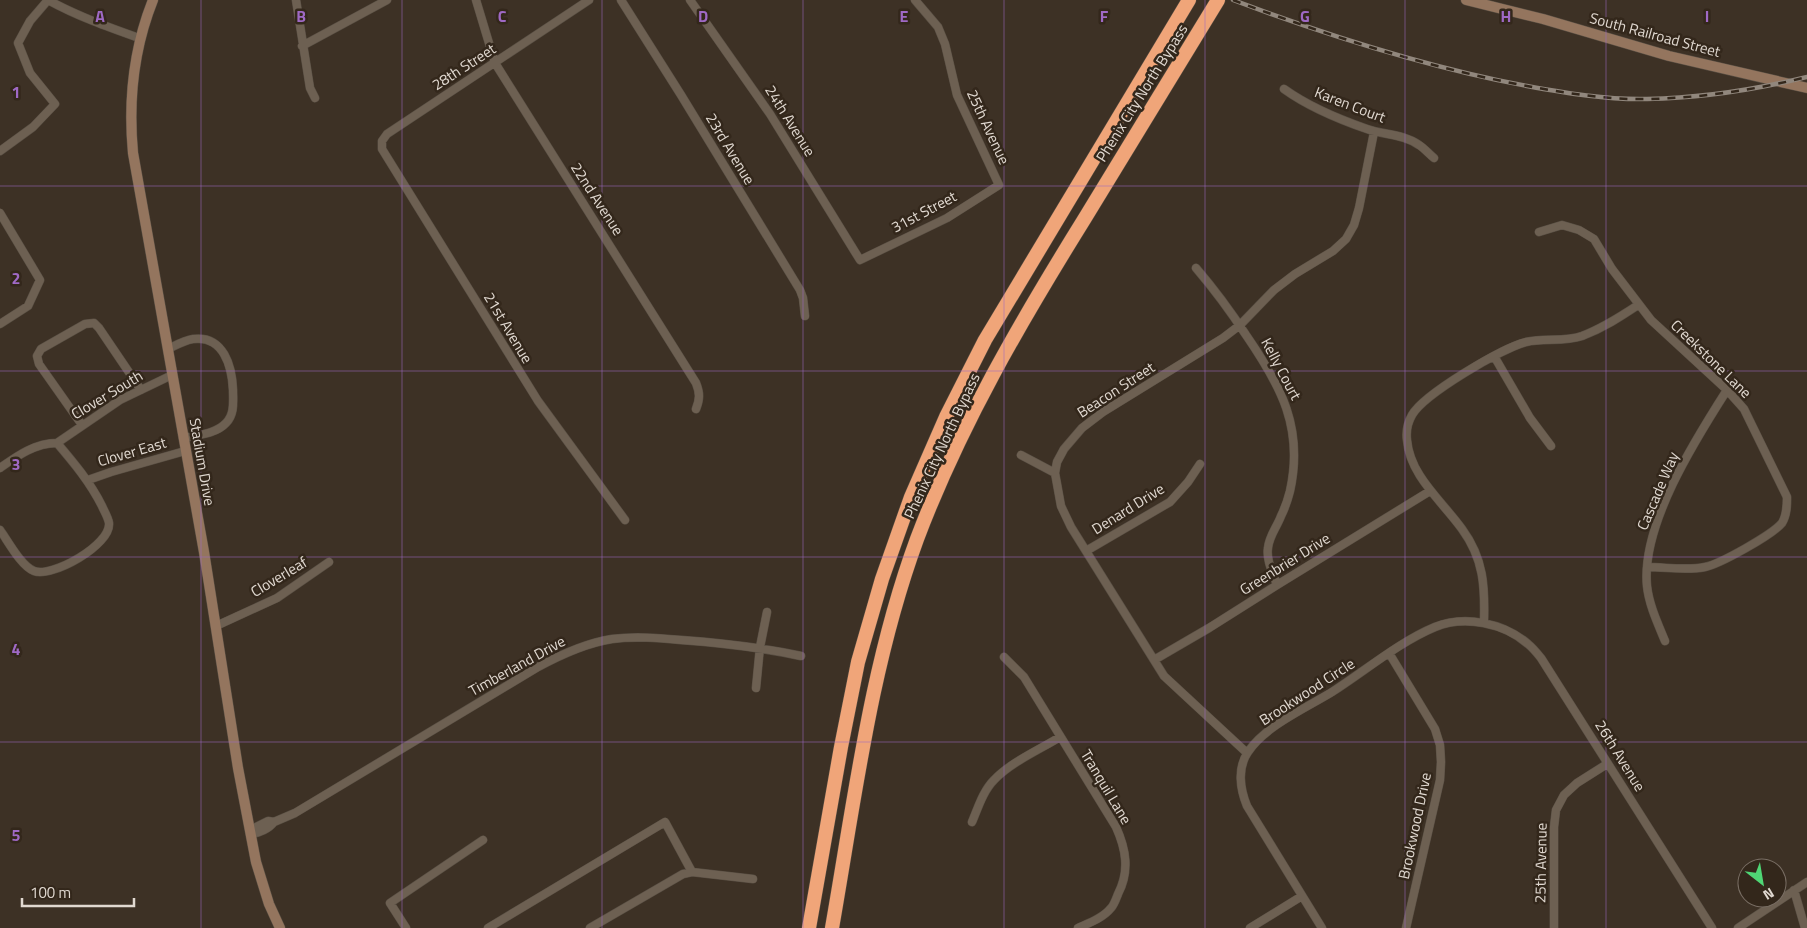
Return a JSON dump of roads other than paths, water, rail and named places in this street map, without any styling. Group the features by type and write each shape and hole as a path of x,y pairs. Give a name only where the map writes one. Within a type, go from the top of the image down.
{"highway":[{"name":"Phenix City North Bypass","path":"832,928 848,841 856,780 881,660 917,541 940,482 994,372 1056,264 1218,0"},
{"name":"Phenix City North Bypass","path":"809,928 840,747 857,669 882,579 911,497 946,417 986,340 1187,2"}],"street":[{"path":"0,151 34,127 54,104 30,73 18,43 30,21 48,0 64,9 139,38"},
{"name":"Stadium Drive","path":"153,0 139,38 131,92 133,152 216,626 236,759 261,879 280,928"},
{"path":"296,0 310,88 315,98"},
{"path":"302,46 387,0"},
{"name":"22nd Avenue","path":"476,0 495,63 696,383 699,392 699,401 696,409"},
{"name":"28th Street","path":"382,141 394,129 589,0"},
{"name":"23rd Avenue","path":"621,0 800,290 805,316"},
{"name":"24th Avenue","path":"690,0 770,114 860,260"},
{"name":"25th Avenue","path":"915,0 938,27 945,44 957,95 999,185"},
{"name":"South Railroad Street","path":"1466,0 1543,19 1669,56 1807,88"},
{"name":"Karen Court","path":"1284,89 1300,100 1325,112 1374,132 1402,137 1419,144 1434,158"},
{"name":"Beacon Street","path":"1055,473 1057,462 1064,449 1082,428 1103,412 1223,338 1240,325 1274,290 1346,240 1354,224 1374,132"},
{"name":"21st Avenue","path":"382,141 382,149 538,401 625,520"},
{"name":"31st Street","path":"860,260 947,218 999,185"},
{"path":"0,213 40,280 28,306 0,324"},
{"name":"Creekstone Lane","path":"1539,232 1562,225 1579,230 1594,239 1638,305 1664,332 1727,390 1744,410 1787,496 1782,523 1768,534 1723,561 1707,567 1689,570 1647,567"},
{"name":"Kelly Court","path":"1196,268 1214,289 1267,366 1280,389 1289,414 1294,440 1294,466 1289,492 1281,517 1272,532 1268,549 1270,566 1276,584"},
{"path":"1484,622 1483,577 1480,563 1462,529 1430,491 1415,468 1408,450 1406,431 1412,414 1425,400 1494,356 1526,342 1580,337 1604,327 1638,305"},
{"path":"82,425 40,364 37,356 41,349 85,324 94,323 100,328 141,390"},
{"path":"168,349 192,338 210,341 224,352 232,378 234,404 228,422 213,432 183,438"},
{"path":"1494,356 1530,418 1551,446"},
{"name":"Clover South","path":"57,443 120,400 172,375"},
{"name":"Cascade Way","path":"1664,642 1649,598 1647,586 1647,567 1658,518 1680,470 1727,390"},
{"path":"0,468 16,456 40,445 57,443 88,480 107,517 109,525 107,533 97,546 75,560 43,573 28,567 0,530"},
{"name":"Clover East","path":"88,480 185,451"},
{"path":"1022,455 1055,473 1061,506 1071,527 1164,676 1247,753"},
{"name":"Denard Drive","path":"1086,551 1170,502 1188,482 1200,464"},
{"name":"Greenbrier Drive","path":"1154,660 1430,491"},
{"name":"Cloverleaf","path":"216,626 277,598 329,562"},
{"path":"756,688 760,647 767,612"},
{"name":"Brookwood Circle","path":"1322,928 1247,806 1241,791 1241,774 1247,753 1267,732 1363,672 1389,653 1436,627 1454,622 1484,622"},
{"name":"26th Avenue","path":"1484,622 1514,633 1529,644 1551,672 1607,764 1712,928"},
{"name":"Timberland Drive","path":"251,834 256,827 268,821 274,822 295,813 561,654 586,645 612,639 638,637 760,647 801,656"},
{"name":"Brookwood Drive","path":"1389,653 1435,728 1442,762 1440,780 1406,928"},
{"name":"Tranquil Lane","path":"1004,657 1024,677 1116,827 1123,842 1126,859 1123,884 1112,908 1099,919 1078,928"},
{"path":"972,822 993,780 1012,765 1060,737"},
{"name":"25th Avenue","path":"1554,928 1554,827 1556,810 1564,795 1577,783 1607,764"},
{"path":"488,928 665,822 692,872"},
{"path":"406,928 390,903 483,840"},
{"path":"590,928 683,874 692,872 753,879"},
{"path":"1738,928 1807,882"},
{"path":"1794,890 1805,928"},
{"path":"1250,928 1302,896"}],"railway":[{"path":"1233,0 1305,26 1415,60 1489,78 1587,96 1632,99 1687,97 1767,86 1807,77"}]}
